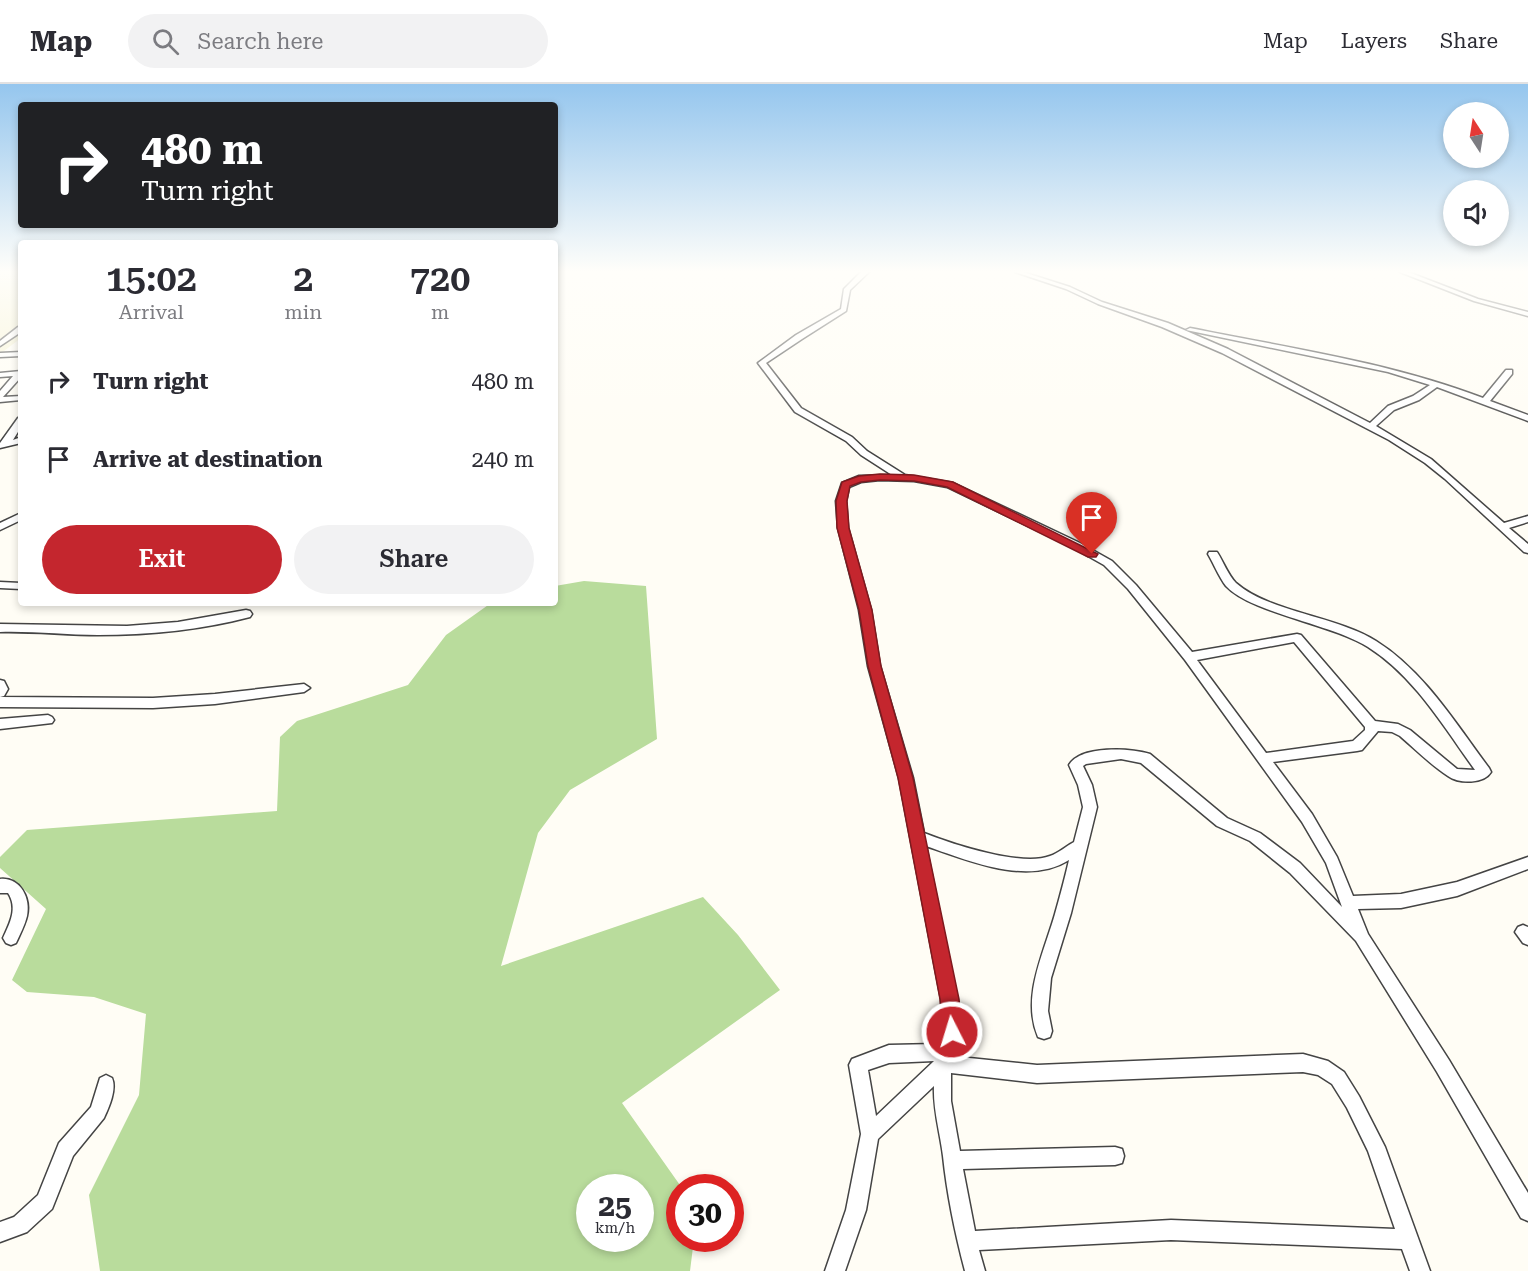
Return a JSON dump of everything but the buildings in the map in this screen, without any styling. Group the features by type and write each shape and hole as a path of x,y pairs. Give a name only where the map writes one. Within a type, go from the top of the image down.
{"street":[{"path":"815,327 762,363 798,410 849,439 875,460 903,477"},
{"path":"1173,327 1203,337 1389,370 1485,400 1528,418"},
{"path":"0,344 18,331"},
{"path":"1203,337 1371,427 1428,461 1528,550"},
{"path":"0,355 18,355"},
{"path":"0,364 18,355"},
{"path":"1485,400 1509,372"},
{"path":"0,375 18,374"},
{"path":"0,398 18,376"},
{"path":"1371,427 1392,408 1416,398 1436,384"},
{"path":"0,398 18,398"},
{"path":"0,432 17,430"},
{"path":"2,446 17,430"},
{"path":"2,446 18,441"},
{"path":"875,460 876,469 845,485 842,501 843,528 865,610 874,666 906,778 949,999 952,1032 942,1058 942,1101 967,1241 975,1271"},
{"path":"859,479 903,477 950,485 1108,563 1132,587 1189,657 1307,818 1332,861 1362,938"},
{"path":"0,527 18,518"},
{"path":"1501,527 1528,519"},
{"path":"1213,554 1230,583 1240,591 1352,633 1387,656 1427,694 1484,772 1479,776 1454,774 1405,733 1394,728 1371,726"},
{"path":"0,585 18,586"},
{"path":"0,628 117,631 180,626 246,614"},
{"path":"1189,657 1297,638 1371,726 1371,732 1357,746 1264,758"},
{"path":"0,684 2,690 0,693"},
{"path":"0,702 153,703 215,699 304,688"},
{"path":"0,724 48,720"},
{"path":"1044,1031 1040,1011 1042,978 1063,913 1090,807 1085,785 1076,765 1082,759 1121,754 1145,758 1222,822 1255,837 1294,868 1362,938 1443,1066 1528,1211"},
{"path":"918,837 972,856 1029,864 1049,863 1081,845"},
{"path":"1349,903 1401,901 1457,889 1528,863"},
{"path":"0,886 13,887 22,902 21,917 11,938"},
{"path":"835,1271 856,1210 870,1134 858,1065 889,1054 942,1058 1036,1074 1303,1063 1322,1067 1338,1078 1376,1146 1420,1271"},
{"path":"870,1134 942,1058"},
{"path":"0,1232 21,1225 45,1202 66,1150 98,1112 106,1084"},
{"path":"952,1160 1115,1156"},
{"path":"967,1241 1171,1230 1409,1239"}],"shaded area":[{"path":"0,327 18,327 18,340 0,354"}],"green space":[{"path":"584,581 646,586 657,739 570,790 538,833 501,966 703,897 738,935 780,990 622,1103 672,1174 666,1174 666,1252 692,1252 690,1271 100,1271 89,1195 139,1095 146,1014 94,997 27,992 12,980 46,909 0,868 0,857 27,830 277,811 280,737 297,721 408,685 446,635 487,606 558,606 558,585"}],"route":[{"path":"952,1032 949,999 906,778 874,666 865,610 843,528 842,501 845,485 859,479 880,477 914,478 950,485 975,495 1012,516 1092,554"}]}
